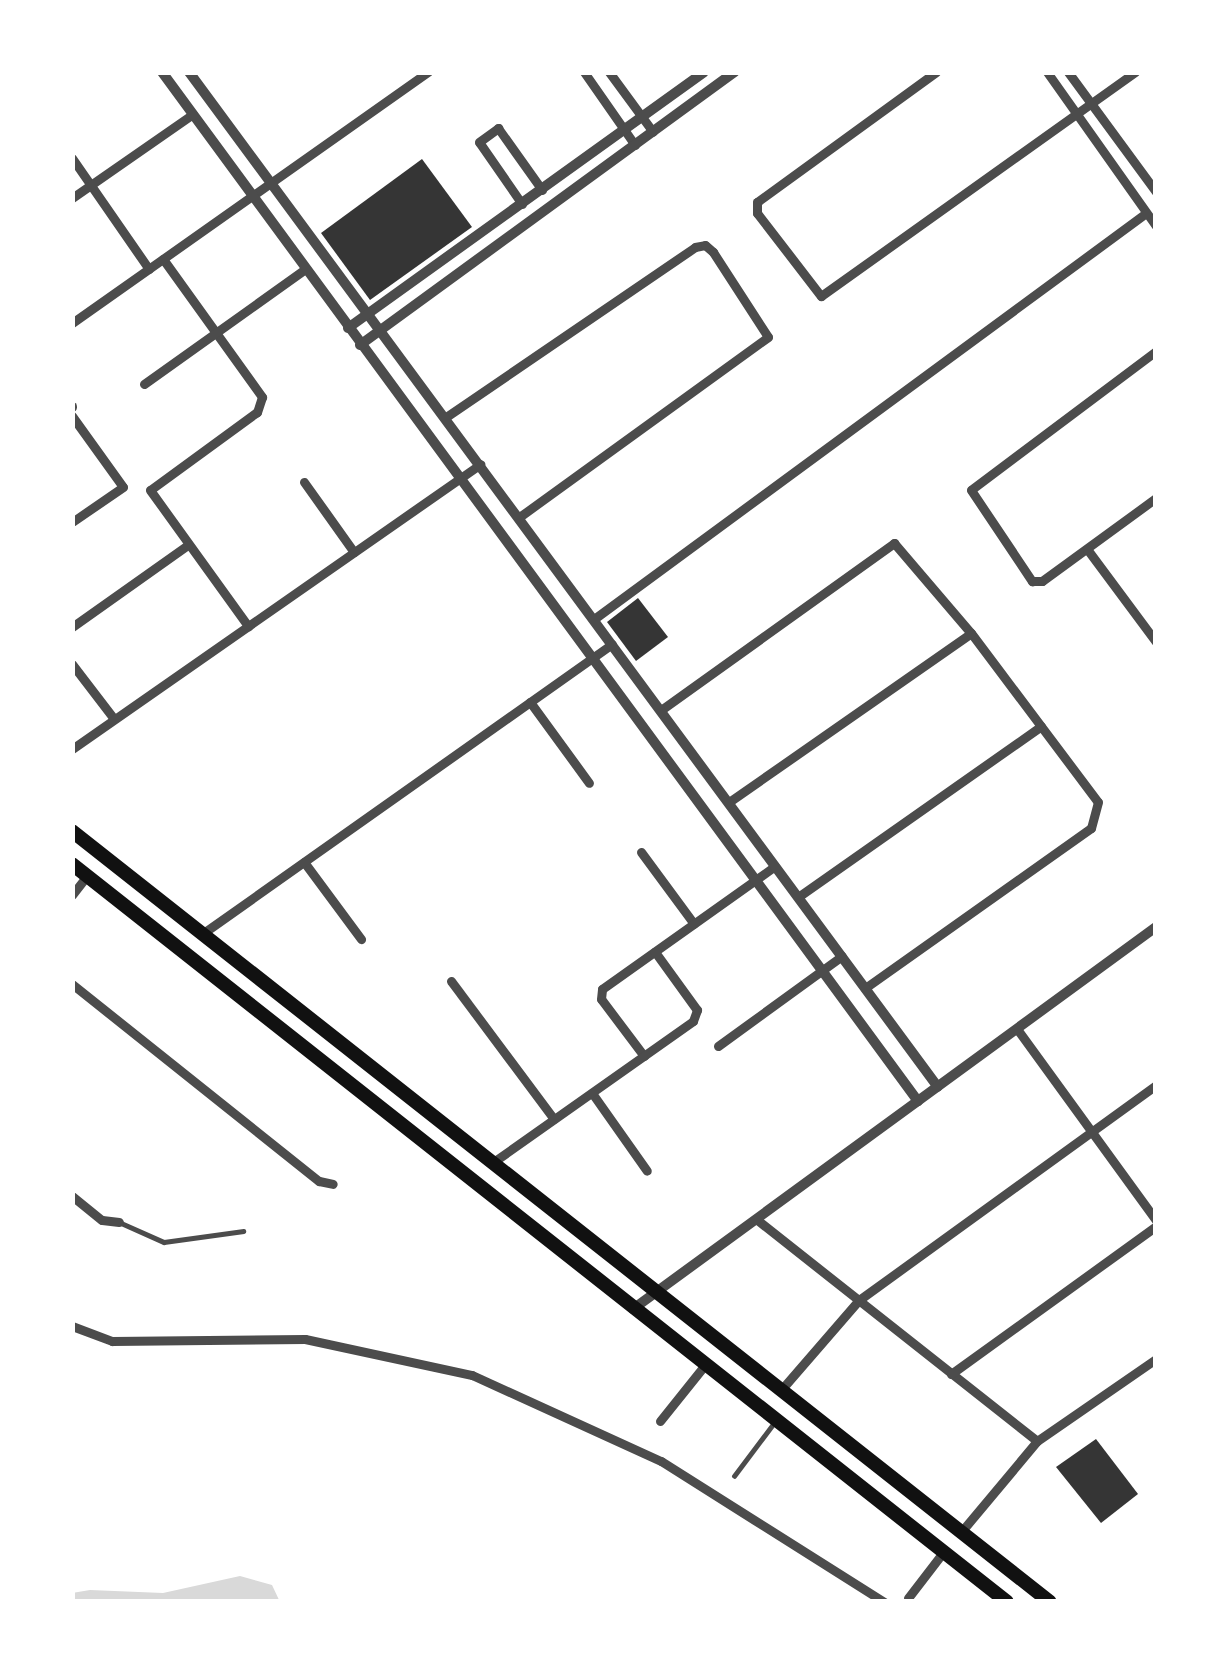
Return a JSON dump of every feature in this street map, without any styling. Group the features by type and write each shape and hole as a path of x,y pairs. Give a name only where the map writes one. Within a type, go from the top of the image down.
{"main road":[{"path":"72,831 1049,1602"},
{"path":"72,864 1007,1602"}],"street":[{"path":"162,72 918,1101"},
{"path":"189,72 938,1087"},
{"path":"72,323 428,72"},
{"path":"584,72 634,145"},
{"path":"609,72 652,132"},
{"path":"348,328 704,72"},
{"path":"360,345 735,72"},
{"path":"935,72 757,202 757,213 824,297 1136,72"},
{"path":"1047,72 1156,226"},
{"path":"1068,72 1156,192"},
{"path":"72,198 193,114"},
{"path":"522,204 479,142 498,128 542,190"},
{"path":"72,158 149,269"},
{"path":"594,619 1146,212"},
{"path":"446,417 699,245 713,252 768,337 519,517"},
{"path":"163,260 263,404 150,490 248,626"},
{"path":"144,384 305,269"},
{"path":"1156,351 971,490 1032,581 1042,581 1156,498"},
{"path":"72,409 123,487 72,522"},
{"path":"72,749 480,464"},
{"path":"304,482 354,552"},
{"path":"661,710 894,542 971,633 1098,802 1091,828 865,988"},
{"path":"72,627 188,545"},
{"path":"1087,549 1156,641"},
{"path":"729,802 971,633"},
{"path":"202,934 613,644"},
{"path":"72,664 114,719"},
{"path":"530,702 590,783"},
{"path":"798,897 1041,726"},
{"path":"641,852 694,924"},
{"path":"304,862 361,940"},
{"path":"644,1055 601,993 775,866"},
{"path":"72,896 87,876"},
{"path":"632,1309 1156,927"},
{"path":"492,1163 697,1016 655,952"},
{"path":"718,1046 842,956"},
{"path":"451,981 554,1119"},
{"path":"72,984 319,1180 333,1184"},
{"path":"952,1374 1156,1223 1017,1029"},
{"path":"781,1390 859,1300 1156,1085"},
{"path":"592,1093 647,1171"},
{"path":"72,1196 102,1220 119,1222"},
{"path":"756,1219 1037,1442"},
{"path":"72,1326 112,1342 305,1339 472,1375 661,1461 884,1602"},
{"path":"961,1532 1037,1442 1156,1359"},
{"path":"660,1421 704,1366"},
{"path":"908,1598 944,1551"}],"lane":[{"path":"119,1222 164,1242 243,1231"},
{"path":"734,1476 775,1421"}],"shaded area":[{"path":"240,1576 272,1585 280,1602 72,1602 72,1593 90,1590 163,1593"}],"building":[{"path":"422,159 472,227 370,300 321,233"},
{"path":"638,598 668,637 636,661 607,622"},
{"path":"1096,1439 1138,1494 1101,1523 1056,1467"}]}
